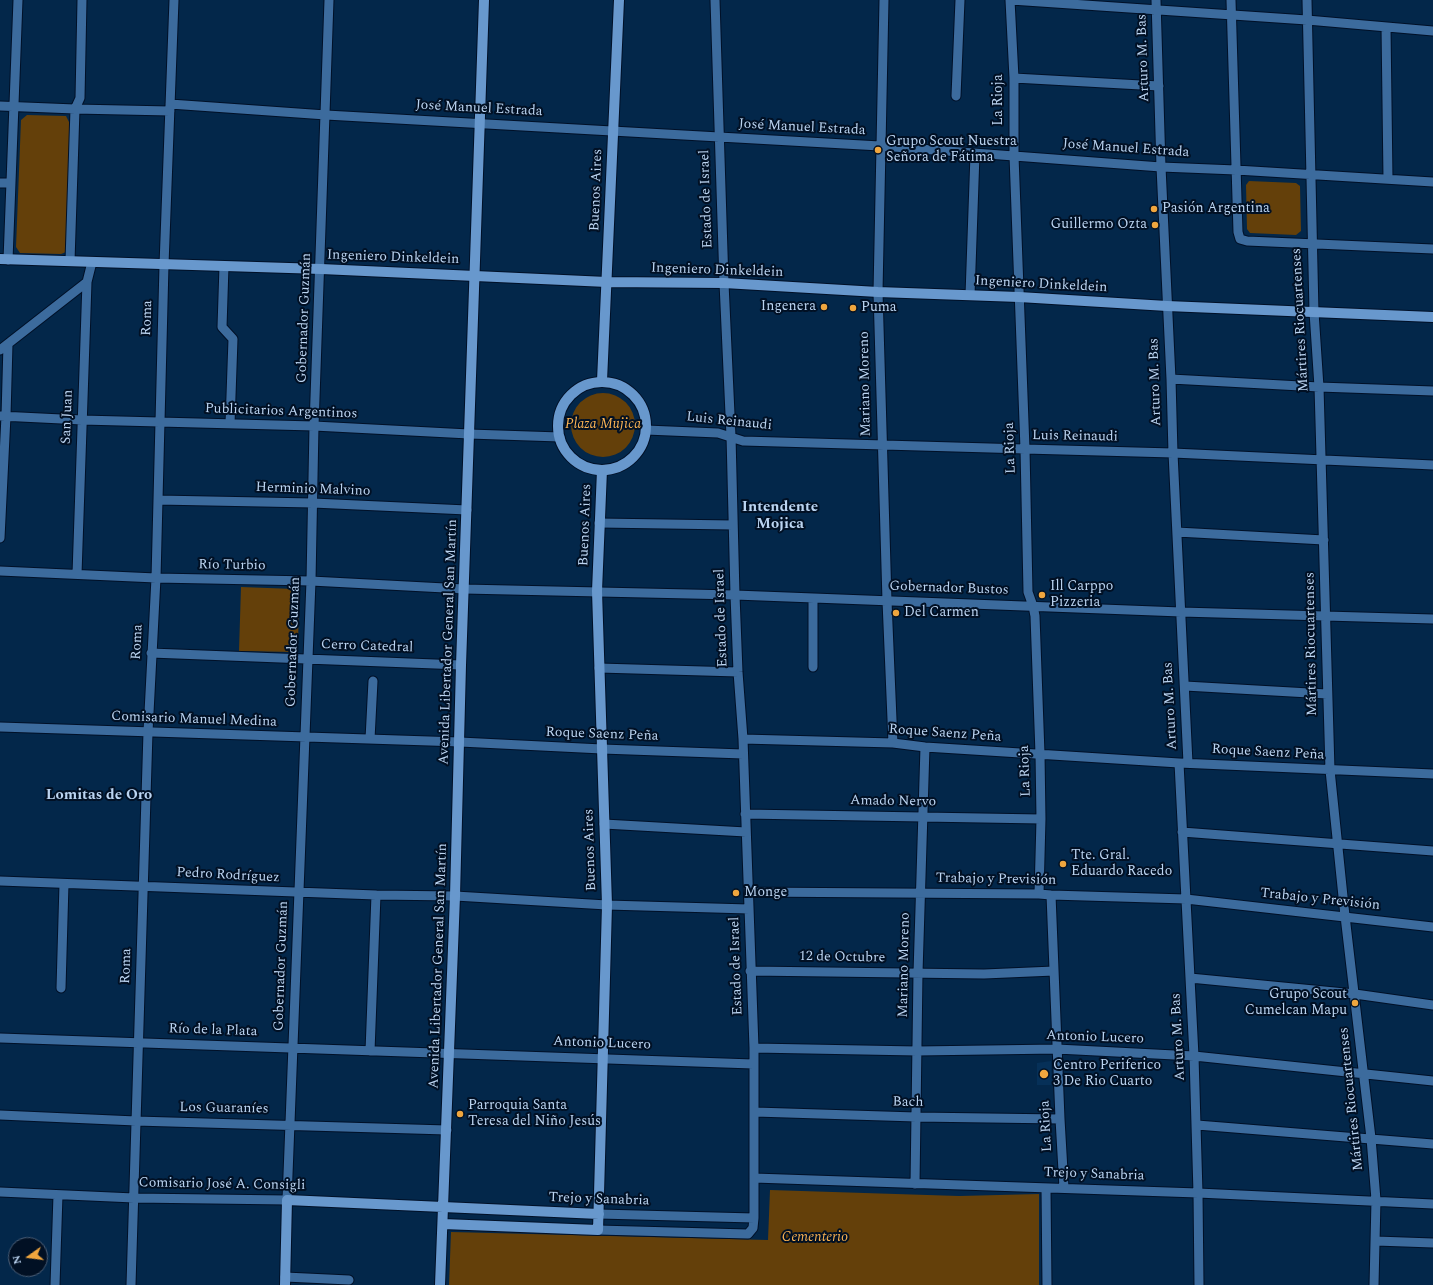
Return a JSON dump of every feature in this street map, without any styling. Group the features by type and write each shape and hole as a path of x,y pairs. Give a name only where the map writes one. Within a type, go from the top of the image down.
{"main road":[{"name":"Avenida Libertador General San Martín","path":"440,1285 450,1053 461,665 484,0"},
{"name":"Buenos Aires","path":"602,381 619,0"},
{"name":"Ingeniero Dinkeldein","path":"4,259 321,269 607,282 724,284 878,292 1019,297 1167,306 1433,317"},
{"path":"602,381 617,384 630,391 635,396 640,402 645,415 646,430 643,442 632,458 615,468 602,470 588,467 576,461 566,450 560,438 558,426 560,414 564,404 571,394 586,385 602,381"},
{"name":"Buenos Aires","path":"598,1230 607,905 597,591 602,470"},
{"name":"Comisario José A. Consigli","path":"288,1200 444,1207"},
{"name":"Gobernador Guzmán","path":"285,1281 288,1200"},
{"name":"Trejo y Sanabria","path":"444,1207 599,1214"},
{"name":"Trejo y Sanabria","path":"443,1224 598,1230"}],"street":[{"path":"4,259 12,183 18,0"},
{"path":"70,262 75,109 80,98 82,0"},
{"name":"Roma","path":"131,1285 148,732 156,578 159,422 174,0"},
{"name":"Gobernador Guzmán","path":"288,1200 298,893 311,581 314,426 321,269 329,0"},
{"name":"Estado de Israel","path":"715,0 724,284 731,436 735,595 738,672 743,739 749,892 750,971 754,1048 754,1218 753,1228 748,1234"},
{"name":"Mariano Moreno","path":"884,0 878,292 887,601 893,743"},
{"path":"956,96 960,0"},
{"path":"1011,0 1156,5 1232,15 1307,20 1433,32"},
{"name":"La Rioja","path":"1011,0 1014,78 1014,156 1025,450 1028,592 1035,616 1040,754 1041,819 1039,894"},
{"path":"1231,0 1238,232 1240,239 1247,241 1433,249"},
{"name":"Mártires Riocuartenses","path":"1307,0 1314,312 1319,387 1330,770 1345,916 1371,1138 1376,1200 1374,1285"},
{"name":"Arturo M. Bas","path":"1156,5 1173,452 1185,686 1182,832 1197,1125 1199,1285"},
{"path":"1386,27 1388,179"},
{"path":"1014,78 1159,86"},
{"name":"José Manuel Estrada","path":"0,106 75,109 170,107 614,130 880,146 1162,167 1433,182"},
{"path":"970,295 976,154"},
{"path":"0,183 12,183"},
{"name":"San Juan","path":"77,574 87,282 92,262"},
{"path":"224,266 222,327 233,339 230,424"},
{"path":"0,538 4,347 87,282"},
{"path":"1171,379 1319,387 1433,391"},
{"name":"Publicitarios Argentinos","path":"3,416 82,420 314,426 560,438"},
{"name":"Luis Reinaudi","path":"646,430 718,433 743,441 882,444 1025,450 1173,452 1433,465"},
{"name":"Herminio Malvino","path":"158,500 313,503 467,510"},
{"path":"599,523 733,525"},
{"path":"1178,532 1324,540"},
{"name":"Río Turbio","path":"0,571 156,578 311,581 464,588"},
{"name":"Gobernador Bustos","path":"464,588 735,595 1181,612 1433,619"},
{"path":"813,598 813,667"},
{"name":"Cerro Catedral","path":"151,653 461,665"},
{"path":"599,668 738,672"},
{"path":"370,739 373,681"},
{"path":"1185,686 1327,694"},
{"name":"Comisario Manuel Medina","path":"0,727 460,742"},
{"name":"Roque Saenz Peña","path":"743,739 893,743 925,747 1183,763 1433,774"},
{"name":"Roque Saenz Peña","path":"460,742 743,754"},
{"name":"Mariano Moreno","path":"915,1184 918,972 925,747"},
{"name":"Amado Nervo","path":"745,814 1041,819"},
{"path":"604,824 746,832"},
{"path":"1182,832 1433,851"},
{"name":"Pedro Rodríguez","path":"0,881 376,896 455,896"},
{"path":"61,988 64,884"},
{"name":"Trabajo y Previsión","path":"749,892 1039,894 1051,896 1186,899 1433,927"},
{"path":"370,1051 376,896"},
{"path":"455,896 607,905 749,909"},
{"name":"La Rioja","path":"1051,896 1064,1188"},
{"name":"12 de Octubre","path":"750,971 984,974 1054,971"},
{"path":"1190,978 1355,994 1433,1005"},
{"name":"Río de la Plata","path":"0,1038 450,1053"},
{"name":"Antonio Lucero","path":"754,1048 917,1051 1057,1050 1194,1056 1433,1081"},
{"name":"Antonio Lucero","path":"450,1053 753,1064"},
{"name":"Bach","path":"755,1112 916,1117 1060,1119"},
{"name":"Los Guaraníes","path":"0,1115 136,1121 290,1124 447,1130"},
{"path":"1197,1125 1433,1144"},
{"name":"Trejo y Sanabria","path":"754,1178 1198,1193 1376,1200 1433,1204"},
{"path":"1046,1188 1047,1285"},
{"name":"Comisario José A. Consigli","path":"0,1192 134,1198 288,1200"},
{"path":"55,1285 58,1195"},
{"name":"Trejo y Sanabria","path":"599,1214 754,1218"},
{"name":"Trejo y Sanabria","path":"598,1230 748,1234"},
{"path":"1376,1241 1433,1243"},
{"path":"285,1281 349,1280"}],"shaded area":[{"name":"Centro Periferico 3 De Rio Cuarto","path":"1051,1061 1052,1085 1037,1085 1037,1063"}],"green space":[{"path":"27,115 66,116 70,124 66,252 61,254 20,253 16,247 21,120"},
{"path":"1249,181 1296,183 1300,186 1301,231 1296,235 1250,233 1247,229 1246,185"},
{"name":"Plaza Mujica","path":"597,393 609,393 626,402 633,413 635,425 633,437 626,448 609,457 597,457 585,452 576,443 571,431 571,419 576,407 585,398"},
{"path":"241,587 295,589 299,593 298,648 293,652 239,651"},
{"name":"Cementerio","path":"770,1190 959,1196 1039,1194 1039,1285 449,1285 451,1232 768,1240"}],"place":[{"name":"Grupo Scout Nuestra Señora de Fátima","path":"878,150"},
{"name":"Pasión Argentina","path":"1154,209"},
{"name":"Guillermo Ozta","path":"1155,225"},
{"name":"Ingenera","path":"824,307"},
{"name":"Puma","path":"853,308"},
{"name":"Ill Carppo Pizzeria","path":"1042,595"},
{"name":"Del Carmen","path":"896,613"},
{"name":"Tte. Gral. Eduardo Racedo","path":"1063,864"},
{"name":"Monge","path":"736,893"},
{"name":"Grupo Scout Cumelcan Mapu","path":"1355,1003"},
{"name":"Centro Periferico 3 De Rio Cuarto","path":"1044,1074"},
{"name":"Parroquia Santa Teresa del Niño Jesús","path":"460,1114"}],"district":[{"name":"Intendente Mojica","path":"780,516"},
{"name":"Lomitas de Oro","path":"99,796"}]}
